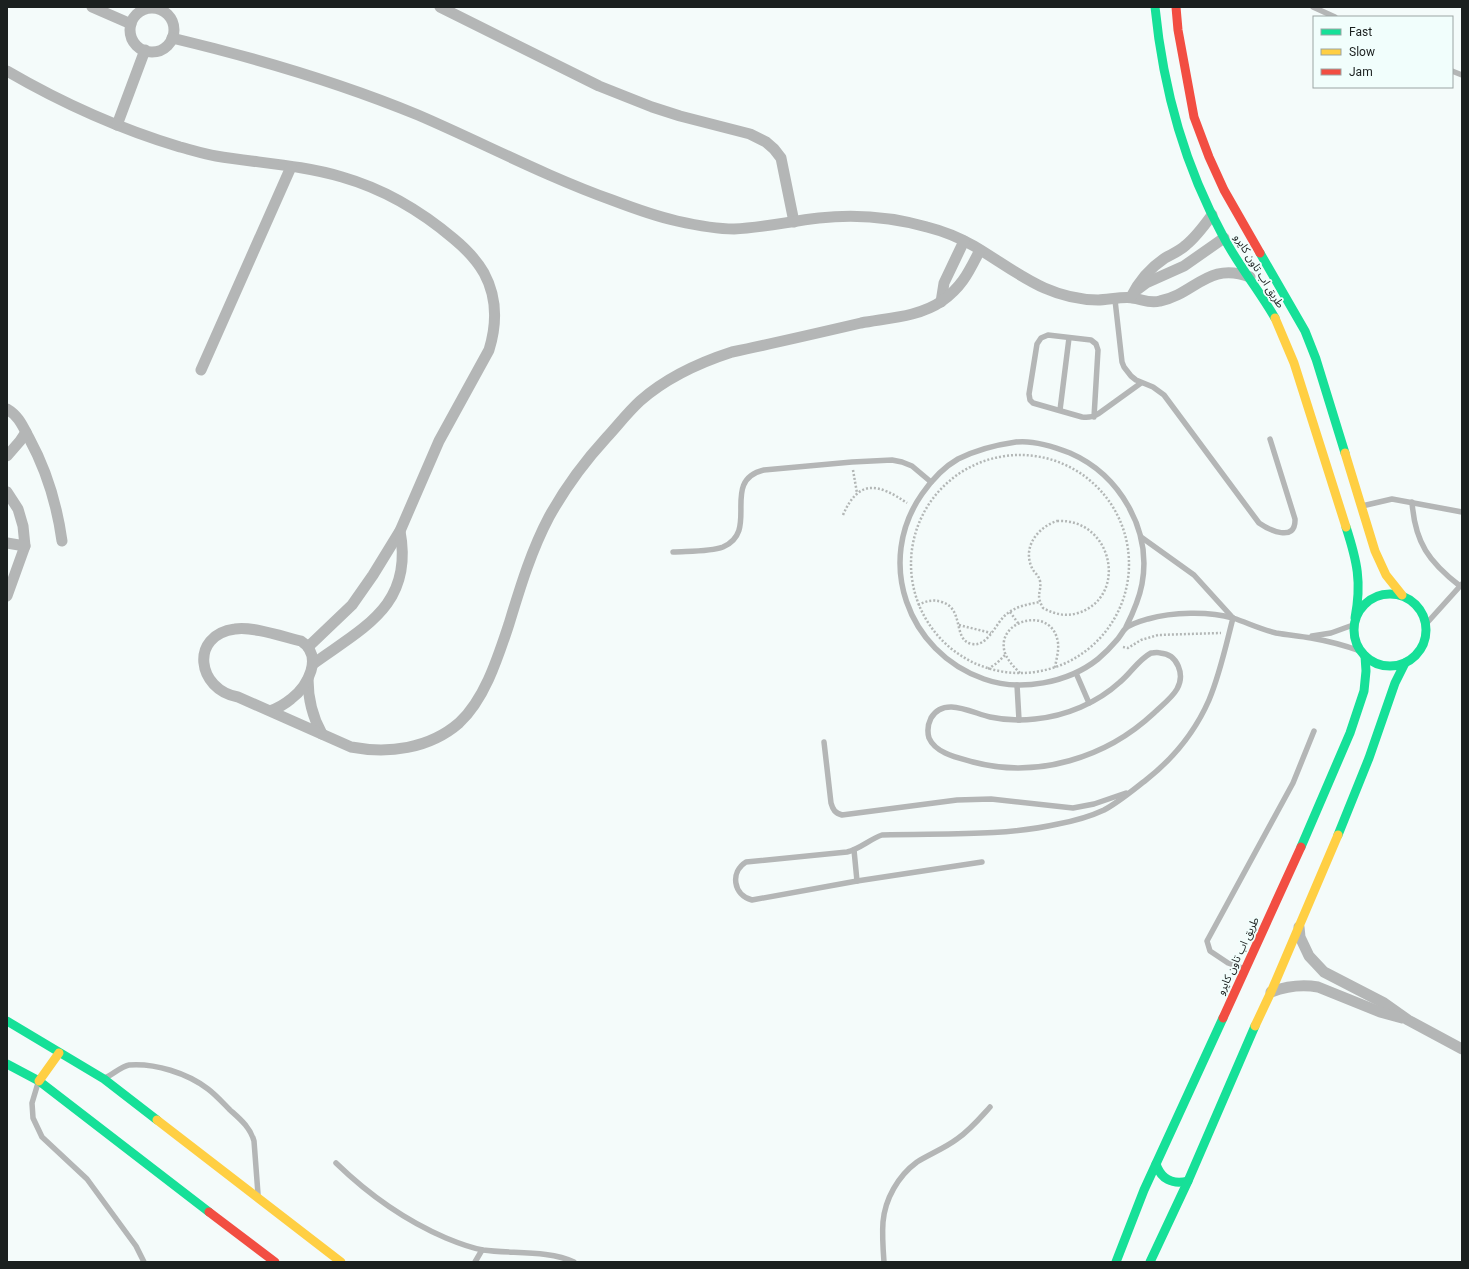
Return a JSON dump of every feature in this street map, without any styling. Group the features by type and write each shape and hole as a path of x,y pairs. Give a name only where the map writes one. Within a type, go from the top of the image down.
{"street":[{"path":"92,7 131,24"},
{"path":"440,7 598,86 680,116 742,131 758,137 774,149 781,158 794,222"},
{"name":"طريق اب تاون كايرو","path":"1155,7 1157,34 1169,95 1180,138 1190,167 1212,215 1229,237 1250,277 1272,312 1294,363 1355,556 1360,587 1354,621"},
{"name":"طريق اب تاون كايرو","path":"1176,7 1178,30 1194,117 1209,157 1238,216 1305,331 1316,359 1380,564 1386,575 1402,595"},
{"path":"160,8 169,16 174,26 172,38 166,46 161,49 150,51 145,50 136,44 131,35 131,24 133,18 142,10 160,8"},
{"path":"172,38 267,62 347,88 419,116 571,185 652,214 695,224 734,229 828,218 893,219 930,228 964,241 1021,277 1050,291 1082,299 1114,300 1131,297 1146,302 1162,301 1206,278 1221,273 1236,273 1250,277"},
{"path":"117,125 145,50"},
{"path":"7,71 52,96 117,125 148,136 214,156 320,171 364,184 385,193 424,216 471,254 484,274 492,295 495,309 495,323 489,350 439,442 400,531 370,580 352,605 308,647"},
{"path":"201,370 291,167"},
{"path":"1131,297 1135,288 1148,272 1186,245 1212,215"},
{"path":"1131,297 1142,285 1184,266 1229,237"},
{"path":"941,302 944,283 964,241"},
{"path":"270,711 278,708 293,698 304,685 313,664 311,652 308,647 301,641 243,628 227,631 214,638 204,651 203,658 206,672 213,685 225,694 270,711 351,747 365,750 394,750 415,746 435,738 459,723 476,701 491,676 537,541 562,494 594,451 625,416 657,388 674,376 693,366 732,352 919,312 941,302 964,280 980,250"},
{"path":"1249,253 1277,294 1295,312"},
{"path":"7,409 19,420 35,450 56,504 62,541"},
{"path":"7,456 26,432"},
{"path":"7,492 18,509 23,526 25,546 7,596"},
{"path":"313,664 367,626 376,618 391,598 396,588 402,566 402,542 400,531"},
{"path":"7,543 25,546"},
{"path":"1394,593 1402,595 1418,606 1423,615 1426,624 1426,633 1422,647 1413,658 1396,666 1388,666 1371,661 1362,653 1356,642 1353,634 1354,621 1364,604 1378,595 1394,593"},
{"name":"طريق اب تاون كايرو","path":"1116,1262 1144,1190 1306,836 1350,733 1364,691 1366,672 1362,653"},
{"path":"1150,1262 1188,1181 1299,927 1348,811 1393,689 1405,663"},
{"path":"308,678 311,707 322,734"},
{"path":"1299,927 1304,947 1315,965 1324,972 1384,1003 1408,1020 1462,1049"},
{"path":"1271,992 1289,986 1309,986 1328,990 1380,1012 1408,1020"},
{"path":"1351,1000 1356,988"},
{"path":"7,1021 104,1079 258,1196 341,1262"},
{"path":"39,1081 59,1053"},
{"path":"7,1064 39,1081 275,1262"},
{"path":"1156,1164 1161,1176 1171,1182 1177,1184 1188,1181"}],"lane":[{"path":"1313,7 1333,16"},
{"path":"1114,300 1122,362 1131,376 1141,383 1153,387 1164,395 1259,523 1273,531 1286,533 1294,526 1294,519 1270,439"},
{"path":"1094,417 1097,347 1094,342 1090,340 1048,335 1041,338 1039,341 1029,394 1030,400 1033,403 1086,418 1094,417 1141,383"},
{"path":"1060,410 1069,338"},
{"path":"1021,442 1055,447 1086,460 1112,482 1130,508 1141,537 1144,560 1142,583 1136,606 1126,627 1116,641 1098,659 1076,673 1048,683 1017,685 985,680 955,665 930,644 908,609 900,575 902,540 913,507 930,482 956,460 988,446 1021,442"},
{"path":"673,552 715,549 730,543 740,530 743,486 747,478 755,472 852,462 892,460 912,466 930,482"},
{"path":"1361,507 1386,500 1399,500 1462,512"},
{"path":"1412,502 1416,529 1427,553 1442,572 1461,585 1426,624"},
{"path":"1141,537 1194,575 1233,618"},
{"path":"1126,627 1149,619 1190,614 1207,614 1233,618 1262,629 1336,643 1362,653"},
{"path":"982,862 857,880 752,900 746,899 740,894 737,884 737,872 740,866 746,862 839,853 854,850 882,835 988,834 1045,827 1089,816 1104,810 1132,791 1169,760 1185,742 1199,721 1210,699 1233,618"},
{"path":"1308,637 1331,632 1354,621"},
{"path":"1161,652 1170,656 1177,663 1181,672 1181,682 1176,691 1146,720 1133,730 1106,747 1085,756 1060,763 1027,767 1011,767 979,763 963,759 940,750 933,745 929,738 928,730 932,716 938,710 945,707 961,708 990,717 1019,720 1063,714 1090,703 1110,691 1142,658 1151,653 1161,652"},
{"path":"1076,673 1090,703"},
{"path":"1017,685 1019,720"},
{"path":"1245,969 1228,963 1210,951 1206,941 1293,783 1314,731"},
{"path":"824,742 832,809 842,815 957,800 991,799 1073,808 1094,804 1132,791"},
{"path":"854,850 857,880"},
{"path":"104,1079 127,1065 143,1066 158,1068 183,1075 208,1089 246,1125 253,1136 258,1196"},
{"path":"39,1081 32,1103 33,1118 42,1137 87,1179 136,1246 144,1262"},
{"path":"884,1262 882,1233 885,1212 892,1192 899,1181 917,1163 959,1138 990,1107"},
{"path":"336,1163 354,1181 395,1211 436,1234 482,1250 558,1257 574,1262"},
{"path":"475,1262 482,1250"}],"path":[{"path":"1024,454 1038,456 1067,465 1086,477 1102,492 1118,516 1124,533 1129,562 1126,592 1115,619 1097,643 1073,660 1055,668 1031,674 1002,672 987,669 960,656 938,636 929,625 919,604 911,566 914,536 924,513 933,497 954,476 980,461 994,457 1024,454"},
{"path":"852,462 857,493"},
{"path":"843,514 848,503 857,493 878,487 894,494 924,513"},
{"path":"1057,521 1071,521 1084,526 1096,535 1107,555 1108,578 1100,597 1086,610 1068,615 1055,614 1043,608 1040,602 1038,595 1041,585 1039,577 1032,568 1029,558 1030,545 1034,538 1044,527 1057,521"},
{"path":"908,609 923,602 934,600 948,604 955,614 961,636 964,640 972,644 981,643 985,640 997,624 1010,612 1026,605 1040,602"},
{"path":"1010,612 1018,623"},
{"path":"1020,674 1010,661 1004,648 1010,631 1018,623 1028,619 1040,621 1050,628 1057,638 1058,643 1055,668"},
{"path":"959,625 991,633"},
{"path":"1116,641 1125,648 1128,648 1141,640 1158,635 1229,632"},
{"path":"987,669 997,663 1006,654"}],"traffic: fast":[{"path":"1155,7 1170,96 1186,154 1209,209 1229,247 1275,318"},
{"path":"1260,253 1305,331 1316,359 1345,453"},
{"path":"1346,527 1356,561 1358,593 1355,618"},
{"path":"1383,594 1397,594 1404,596 1416,604 1424,616 1426,630 1424,644 1416,656 1404,664 1397,666 1383,666 1376,664 1364,656 1356,644 1354,637 1354,623 1356,616 1364,604 1376,596 1383,594"},
{"path":"1301,847 1350,733 1364,691 1366,671 1365,656"},
{"path":"1338,835 1369,758 1395,683 1405,663"},
{"path":"1116,1262 1144,1190 1223,1018"},
{"path":"7,1021 104,1079 157,1120"},
{"path":"1150,1262 1188,1181 1255,1026"},
{"path":"7,1064 39,1081 209,1212"},
{"path":"1156,1164 1161,1174 1168,1180 1177,1182 1188,1181"}],"traffic: slow":[{"path":"1275,318 1294,363 1346,527"},
{"path":"1345,453 1375,551 1386,575 1402,595"},
{"path":"1255,1026 1338,835"},
{"path":"39,1081 59,1053"},
{"path":"157,1120 341,1262"}],"traffic: jam":[{"path":"1176,7 1178,30 1194,117 1209,157 1224,190 1260,253"},
{"path":"1223,1018 1301,847"},
{"path":"209,1212 275,1262"}]}
